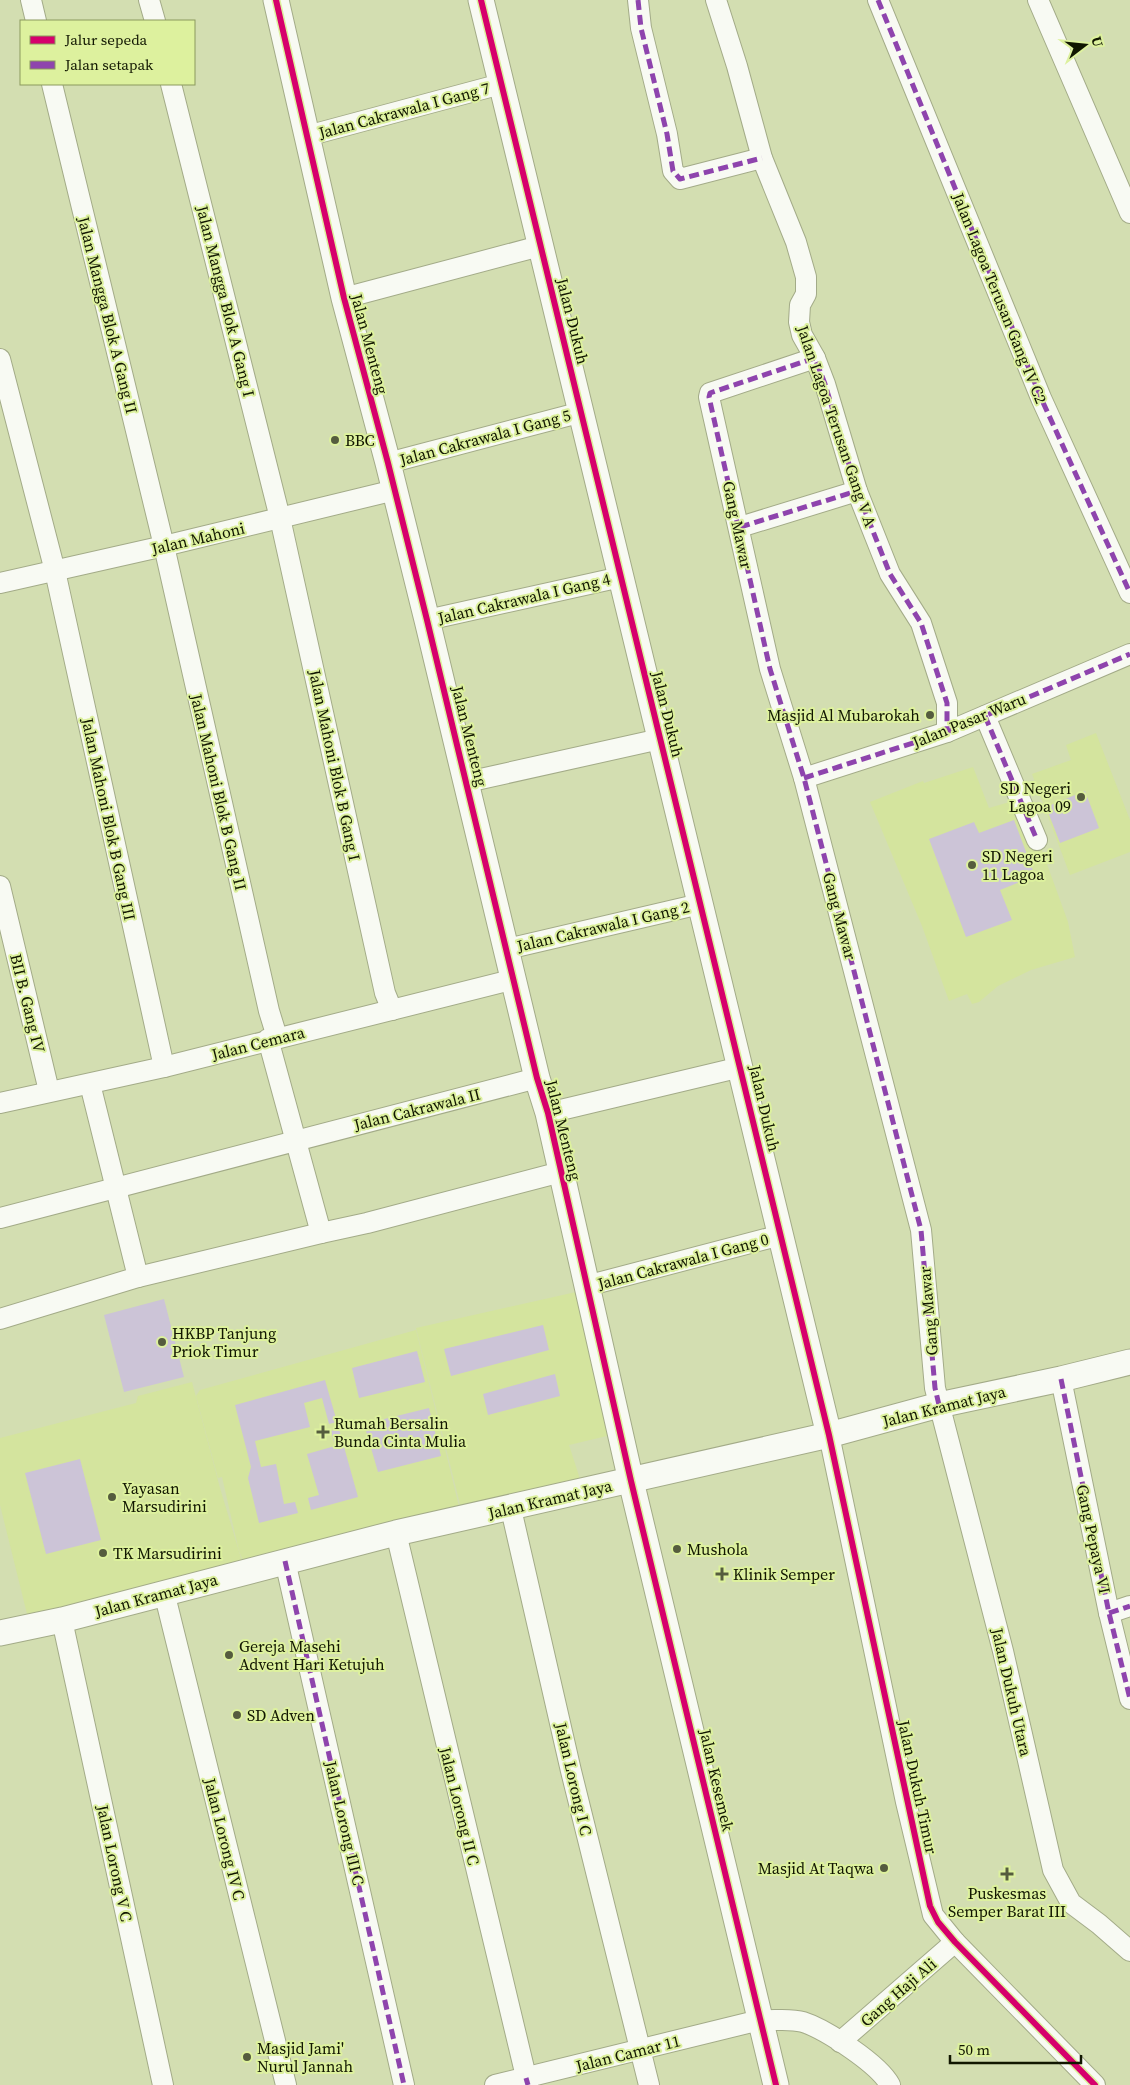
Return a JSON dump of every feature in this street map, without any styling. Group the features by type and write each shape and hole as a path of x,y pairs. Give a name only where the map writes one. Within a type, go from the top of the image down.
{"street":[{"path":"31,0 36,20"},
{"path":"149,0 155,20"},
{"name":"Jalan Menteng","path":"276,0 344,298 388,462 467,782 537,1078 548,1113 631,1481"},
{"name":"Jalan Dukuh","path":"481,0 829,1435"},
{"path":"638,0 641,28 667,134 674,173 680,179 762,158"},
{"name":"Jalan Lagoa Terusan Gang V A","path":"716,0 737,66 762,158 796,242 806,277 806,294 800,305 799,322 802,335 815,358 825,384 857,491 890,574 921,623 947,703 947,732"},
{"name":"Jalan Lagoa Terusan Gang IV C2","path":"878,0 1041,398 1130,593"},
{"path":"1038,0 1130,213"},
{"name":"Jalan Cakrawala I Gang 7","path":"307,136 502,84"},
{"name":"Jalan Mangga Blok A Gang II","path":"52,85 164,546"},
{"name":"Jalan Mangga Blok A Gang I","path":"171,85 280,518"},
{"path":"344,298 540,246"},
{"name":"Gang Mawar","path":"815,358 710,393 709,397 740,526 770,669 804,778 921,1230 935,1388 939,1405"},
{"name":"Jalan Mahoni Blok B Gang III","path":"0,359 56,571 164,1067"},
{"name":"Jalan Cakrawala I Gang 5","path":"388,462 582,412"},
{"name":"Jalan Mahoni","path":"0,583 164,546 395,490"},
{"path":"740,526 857,491"},
{"name":"Jalan Mahoni Blok B Gang I","path":"280,518 385,993 392,1010"},
{"name":"Jalan Mahoni Blok B Gang II","path":"164,546 267,1001 272,1038"},
{"name":"Jalan Cakrawala I Gang 4","path":"427,620 621,576"},
{"name":"Jalan Pasar Waru","path":"804,778 947,732 1130,654"},
{"path":"985,716 1038,840"},
{"path":"467,782 660,739"},
{"name":"BII B. Gang IV","path":"0,886 49,1091"},
{"name":"Jalan Cakrawala I Gang 2","path":"507,949 700,904"},
{"name":"Jalan Cemara","path":"0,1103 164,1067 272,1038 514,980"},
{"path":"272,1038 296,1140 321,1233"},
{"path":"548,1113 741,1067"},
{"name":"Jalan Cakrawala II","path":"0,1218 537,1078"},
{"path":"90,1084 114,1187 138,1277"},
{"path":"0,1319 138,1277 366,1224 561,1172"},
{"name":"Jalan Cakrawala I Gang 0","path":"586,1286 781,1235"},
{"name":"Jalan Kramat Jaya","path":"0,1633 64,1631 164,1592 285,1561 829,1435 939,1405 1130,1362"},
{"name":"Gang Pepaya VI","path":"1061,1379 1109,1613 1130,1698"},
{"name":"Jalan Dukuh Utara","path":"939,1405 1003,1651 1053,1870 1071,1903 1130,1951"},
{"name":"Jalan Dukuh Timur","path":"829,1435 930,1906 938,1922 955,1942 1095,2085"},
{"name":"Jalan Kesemek","path":"631,1481 776,2085"},
{"name":"Jalan Lorong I C","path":"511,1509 572,1771 649,2085"},
{"name":"Jalan Lorong II C","path":"396,1534 527,2081"},
{"name":"Jalan Lorong III C","path":"285,1561 404,2085"},
{"name":"Jalan Lorong IV C","path":"164,1592 286,2085"},
{"path":"1109,1613 1130,1606"},
{"name":"Jalan Lorong V C","path":"64,1631 164,2085"},
{"name":"Gang Haji Ali","path":"840,2042 955,1942"},
{"name":"Jalan Camar 11","path":"495,2085 527,2081 640,2049 760,2020 802,2022 840,2042 873,2065 885,2076 890,2085"}],"shaded area":[{"name":"SD Negeri Lagoa 09","path":"1096,733 1130,820 1130,852 1070,875 1032,774 1071,760 1066,745"},
{"name":"SD Negeri 11 Lagoa","path":"973,767 989,808 1023,798 1068,922 1075,957 1031,970 998,986 979,1002 972,1004 967,994 949,1001 922,926 870,802 923,781 924,783"},
{"path":"1085,791 1099,828 1060,843 1046,807"},
{"path":"1014,820 1035,876 1000,890 1012,920 966,937 929,839 974,822 979,833"},
{"path":"576,1292 611,1435 569,1445 580,1479 461,1508 416,1328"},
{"path":"164,1299 184,1377 124,1392 104,1315"},
{"path":"543,1325 549,1350 451,1376 444,1349"},
{"name":"Rumah Bersalin Bunda Cinta Mulia","path":"416,1330 462,1519 246,1567 239,1551 222,1477 218,1478 196,1396 200,1390"},
{"path":"417,1351 425,1382 359,1398 352,1368"},
{"path":"555,1374 560,1396 488,1415 483,1394"},
{"path":"325,1380 337,1422 329,1424 322,1398 304,1403 310,1427 255,1441 261,1467 276,1464 284,1504 295,1502 298,1513 259,1523 248,1478 251,1467 235,1405"},
{"name":"Yayasan Marsudirini","path":"192,1382 220,1488 244,1568 29,1622 0,1505 0,1438 136,1403 138,1396"},
{"path":"429,1408 441,1456 378,1472 364,1424"},
{"path":"339,1429 358,1497 311,1510 308,1498 319,1495 307,1454 335,1446 331,1431"},
{"path":"80,1459 101,1540 46,1554 25,1473"}],"marked path":[{"path":"638,0 641,28 667,134 673,171 680,179 762,158"},
{"path":"878,0 1041,398 1130,593"},
{"path":"939,1405 935,1388 921,1230 804,778 770,669 709,397 710,393 815,358 825,384 857,491 890,574 921,623 947,703 947,732"},
{"path":"740,527 857,491"},
{"path":"804,778 947,732 1130,654"},
{"path":"985,716 1037,840"},
{"path":"1061,1379 1109,1613 1130,1699"},
{"path":"285,1561 404,2085"},
{"path":"1109,1613 1130,1606"},
{"path":"526,2078 528,2085"}],"cycle path":[{"path":"276,0 344,298 388,463 537,1078 548,1113 631,1481 776,2085"},
{"path":"481,0 829,1435 930,1906 938,1922 955,1942 1095,2085"}],"place":[{"name":"BBC","path":"335,440"},
{"name":"Masjid Al Mubarokah","path":"930,715"},
{"name":"SD Negeri Lagoa 09","path":"1081,797"},
{"name":"SD Negeri 11 Lagoa","path":"972,865"},
{"name":"HKBP Tanjung Priok Timur","path":"162,1342"},
{"name":"Rumah Bersalin Bunda Cinta Mulia","path":"323,1432"},
{"name":"Yayasan Marsudirini","path":"112,1497"},
{"name":"Mushola","path":"677,1549"},
{"name":"TK Marsudirini","path":"103,1553"},
{"name":"Klinik Semper","path":"722,1574"},
{"name":"Gereja Masehi Advent Hari Ketujuh","path":"229,1655"},
{"name":"SD Adven","path":"237,1715"},
{"name":"Masjid At Taqwa","path":"884,1868"},
{"name":"Puskesmas Semper Barat III","path":"1007,1874"},
{"name":"Masjid Jami' Nurul Jannah","path":"247,2057"}]}
